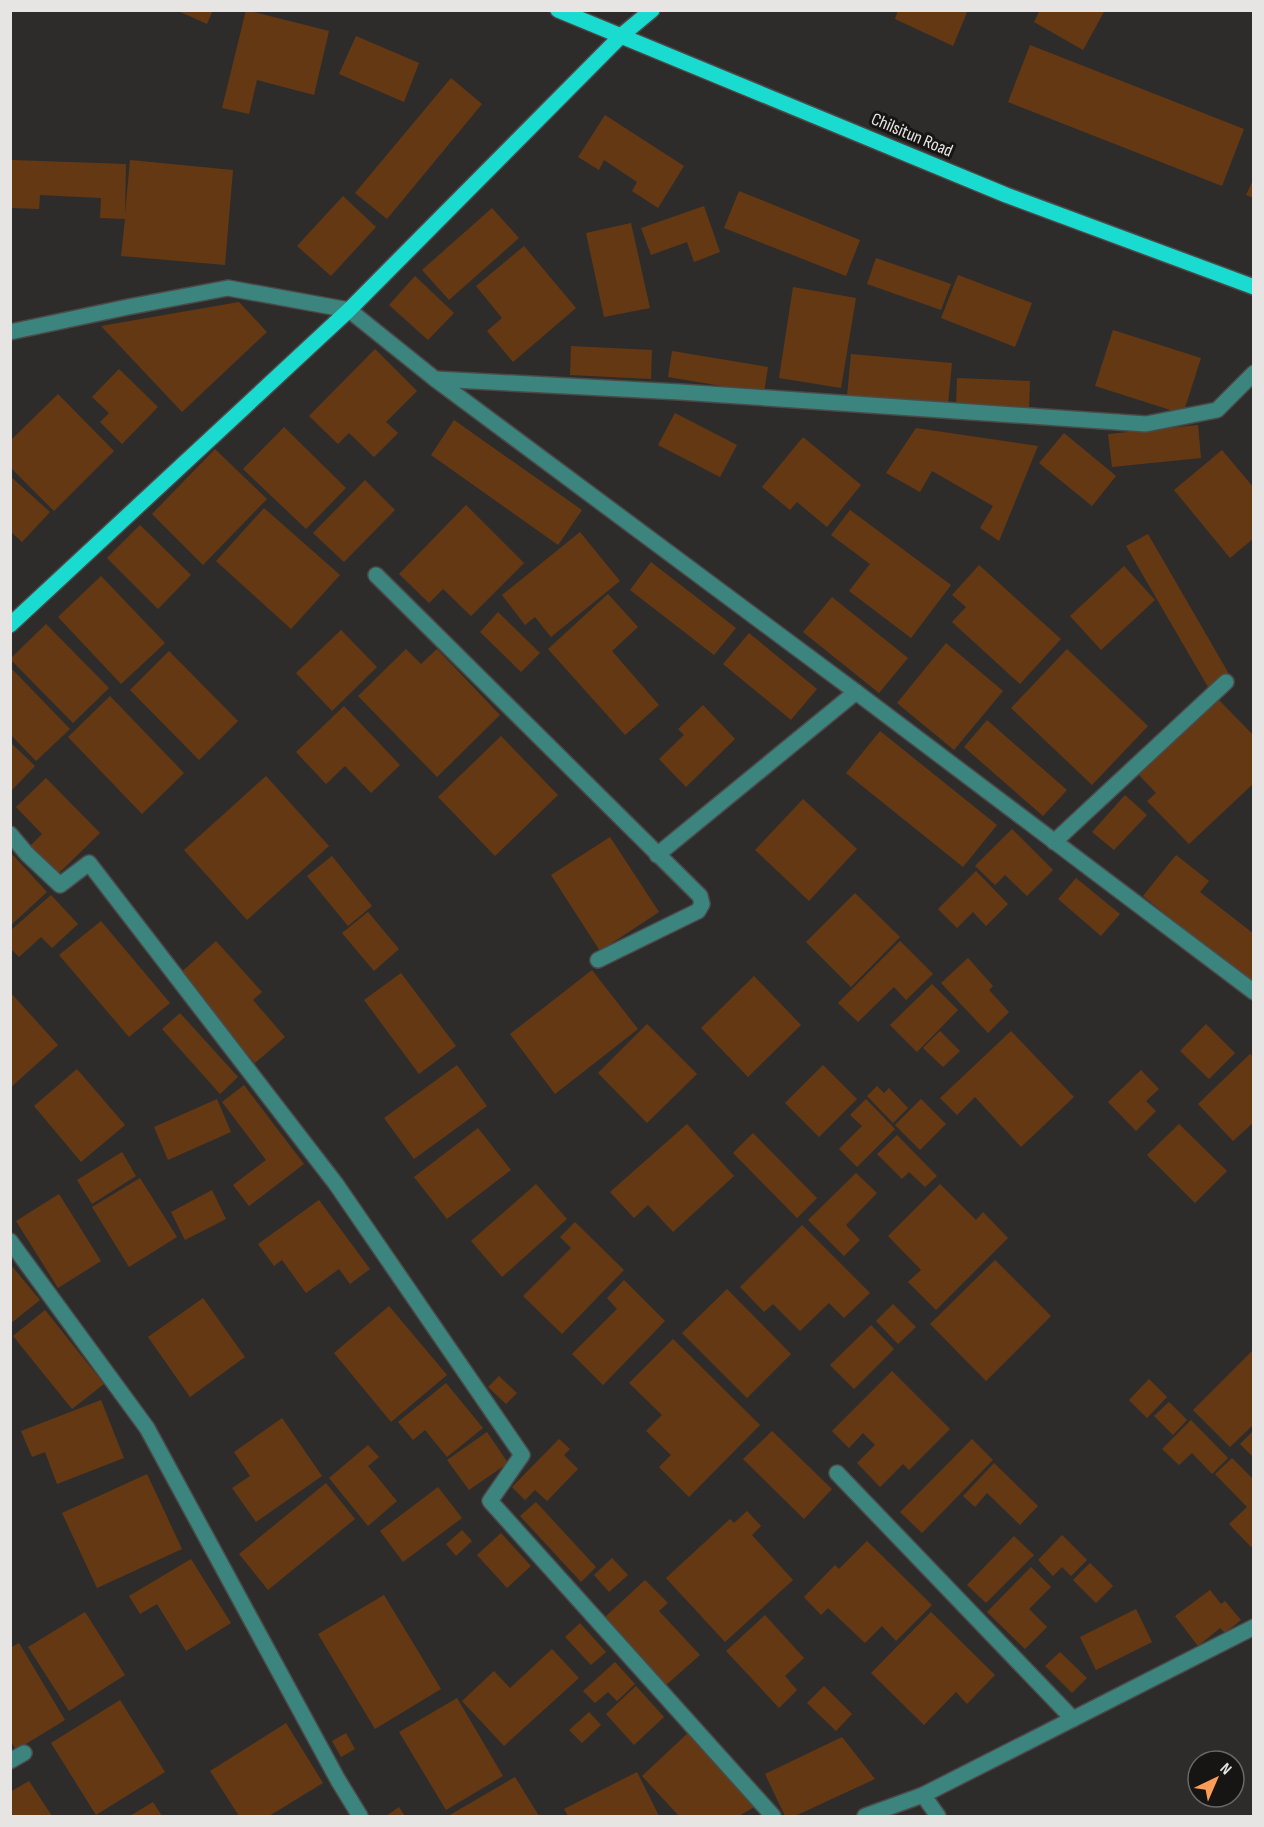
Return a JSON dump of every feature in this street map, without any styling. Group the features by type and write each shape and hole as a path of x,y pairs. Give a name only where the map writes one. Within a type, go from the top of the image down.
{"main road":[{"name":"Chilsitun Road","path":"558,10 1006,195 1254,287"},
{"path":"10,625 349,310 622,35 652,10"}],"street":[{"path":"10,332 228,288 349,310 435,379 1254,992"},
{"path":"435,379 680,392 1146,424 1217,410 1254,373"},
{"path":"376,575 700,896 702,904 698,911 598,960"},
{"path":"1054,842 1226,682"},
{"path":"657,855 856,692"},
{"path":"10,834 27,854 60,885 89,863 336,1184 522,1455 490,1501 773,1816"},
{"path":"10,1241 147,1428 338,1780 360,1816"},
{"path":"837,1473 1073,1719"},
{"path":"866,1816 923,1796 1254,1627"},
{"path":"923,1796 938,1816"}],"building":[{"path":"176,10 213,10 207,24"},
{"path":"246,10 329,31 314,95 257,80 249,114 222,108"},
{"path":"898,10 968,10 953,46 895,19"},
{"path":"1040,10 1105,10 1083,50 1034,22"},
{"path":"356,36 419,63 404,102 339,74"},
{"path":"1030,45 1244,129 1222,186 1008,102"},
{"path":"451,78 482,104 387,219 355,193"},
{"path":"605,115 684,166 658,208 632,191 637,182 604,160 599,170 578,157"},
{"path":"12,160 126,164 125,215 130,160 233,170 225,265 121,256 125,219 100,218 101,198 40,195 39,209 11,208"},
{"path":"1254,178 1254,198 1246,195"},
{"path":"739,191 860,240 846,276 724,228"},
{"path":"343,196 376,227 331,276 297,246"},
{"path":"704,206 720,252 694,262 687,242 651,255 641,228"},
{"path":"492,208 519,238 449,300 422,270"},
{"path":"631,223 650,308 604,317 586,233"},
{"path":"524,246 576,308 513,362 487,331 502,318 476,286"},
{"path":"876,258 951,284 941,310 867,284"},
{"path":"958,275 1032,303 1015,347 941,318"},
{"path":"415,276 454,313 428,340 389,305"},
{"path":"793,287 856,298 841,388 779,378"},
{"path":"239,302 267,332 182,412 101,326"},
{"path":"1113,330 1201,358 1183,414 1095,386"},
{"path":"571,346 652,350 651,379 570,375"},
{"path":"375,349 417,391 386,422 398,433 374,457 349,433 338,444 309,416"},
{"path":"672,351 768,367 764,393 668,377"},
{"path":"851,354 952,363 948,405 847,396"},
{"path":"119,369 158,407 122,444 100,422 109,413 92,397"},
{"path":"957,378 1030,381 1029,409 956,406"},
{"path":"58,394 114,451 54,511 10,467 10,441"},
{"path":"675,413 737,445 720,477 658,445"},
{"path":"454,420 582,510 558,545 431,455"},
{"path":"1198,425 1201,458 1112,467 1108,434"},
{"path":"284,427 346,488 306,529 243,469"},
{"path":"916,428 1038,446 999,541 980,528 993,506 932,471 920,492 886,473"},
{"path":"1064,433 1116,476 1092,506 1039,463"},
{"path":"803,437 861,485 827,527 797,502 790,510 762,487"},
{"path":"215,449 267,499 203,565 152,514"},
{"path":"1222,450 1254,488 1254,538 1230,558 1174,490"},
{"path":"10,476 50,512 22,542 10,531"},
{"path":"365,480 395,510 344,562 313,533"},
{"path":"466,505 524,563 471,616 443,589 429,603 399,574"},
{"path":"264,508 340,575 291,629 216,561"},
{"path":"850,510 951,585 911,638 849,591 870,564 831,535"},
{"path":"140,525 191,575 158,609 107,558"},
{"path":"580,532 620,581 551,637 535,617 525,625 502,595"},
{"path":"1148,534 1229,674 1208,687 1126,546"},
{"path":"651,562 736,628 714,655 630,590"},
{"path":"979,565 1061,639 1020,684 952,622 966,607 952,595"},
{"path":"1124,566 1155,600 1101,650 1070,616"},
{"path":"101,576 165,643 121,684 58,617"},
{"path":"608,594 638,627 612,651 659,705 625,735 548,649"},
{"path":"832,597 908,658 879,693 803,632"},
{"path":"498,612 540,653 521,672 480,632"},
{"path":"46,624 109,688 73,723 10,659"},
{"path":"341,630 377,667 332,711 296,673"},
{"path":"749,633 817,689 791,720 723,664"},
{"path":"946,643 1003,691 954,750 897,703"},
{"path":"406,649 421,664 437,649 500,715 437,777 358,696"},
{"path":"1067,649 1148,726 1092,785 1011,708"},
{"path":"169,651 238,721 199,760 130,690"},
{"path":"10,667 70,729 36,761 10,734"},
{"path":"110,696 184,773 142,814 68,737"},
{"path":"1218,699 1254,736 1254,783 1189,844 1147,801 1156,793 1139,775"},
{"path":"703,705 735,739 686,787 659,759 684,735 678,729"},
{"path":"344,706 400,765 371,793 345,766 326,784 296,752"},
{"path":"987,720 1067,790 1043,816 964,747"},
{"path":"880,731 997,825 963,867 846,773"},
{"path":"501,736 558,795 495,856 438,797"},
{"path":"10,742 35,766 10,792"},
{"path":"266,776 329,846 247,920 184,850"},
{"path":"46,778 100,833 58,874 30,846 42,834 16,807"},
{"path":"1125,795 1147,815 1114,850 1092,832"},
{"path":"803,799 857,849 809,901 755,850"},
{"path":"1012,829 1053,870 1027,896 1005,875 995,885 975,866"},
{"path":"610,837 659,912 600,951 551,875"},
{"path":"10,852 47,892 10,926"},
{"path":"1176,855 1209,881 1200,892 1254,934 1254,985 1143,896"},
{"path":"332,856 372,906 348,926 307,876"},
{"path":"976,871 1008,904 986,926 973,912 957,928 938,909"},
{"path":"1076,878 1120,914 1101,936 1058,899"},
{"path":"855,893 900,937 851,987 806,942"},
{"path":"51,895 78,924 52,948 41,937 19,957 10,948 10,931"},
{"path":"368,912 399,949 374,971 342,933"},
{"path":"101,921 170,1003 129,1037 59,955"},
{"path":"216,941 262,992 253,1000 285,1037 255,1063 177,976"},
{"path":"900,941 933,974 906,1000 894,987 858,1022 838,1003"},
{"path":"968,958 993,986 989,990 1009,1012 988,1033 941,983"},
{"path":"592,970 638,1029 555,1094 510,1034"},
{"path":"401,973 456,1046 419,1074 364,1000"},
{"path":"754,976 801,1025 748,1077 701,1028"},
{"path":"932,984 958,1010 917,1052 890,1025"},
{"path":"10,992 58,1045 10,1088"},
{"path":"180,1013 238,1077 220,1094 162,1029"},
{"path":"647,1024 697,1074 647,1123 598,1073"},
{"path":"1206,1024 1235,1053 1209,1079 1180,1051"},
{"path":"940,1031 960,1051 943,1067 923,1048"},
{"path":"1011,1031 1074,1097 1021,1147 975,1097 957,1115 940,1098"},
{"path":"1250,1054 1254,1057 1254,1122 1233,1141 1198,1104"},
{"path":"457,1065 487,1106 414,1159 384,1118"},
{"path":"823,1065 857,1099 819,1137 785,1103"},
{"path":"77,1069 125,1125 81,1162 34,1106"},
{"path":"1141,1070 1159,1089 1146,1101 1156,1111 1136,1131 1108,1102"},
{"path":"244,1085 304,1164 249,1206 233,1185 266,1160 222,1102"},
{"path":"877,1086 884,1093 889,1088 908,1108 893,1123 867,1096"},
{"path":"217,1099 231,1132 168,1160 154,1127"},
{"path":"866,1099 895,1129 857,1167 839,1149 862,1126 850,1115"},
{"path":"921,1099 946,1124 920,1150 895,1125"},
{"path":"687,1124 734,1176 673,1232 648,1205 634,1218 610,1192"},
{"path":"1179,1124 1227,1171 1195,1203 1147,1155"},
{"path":"478,1128 511,1170 447,1219 414,1177"},
{"path":"753,1133 817,1198 797,1218 733,1153"},
{"path":"897,1135 937,1176 925,1187 909,1172 902,1179 877,1154"},
{"path":"122,1152 136,1176 92,1204 77,1180"},
{"path":"856,1173 877,1193 846,1225 860,1240 844,1256 808,1220"},
{"path":"140,1178 177,1237 129,1267 92,1207"},
{"path":"536,1184 567,1219 502,1277 471,1241"},
{"path":"940,1184 976,1220 983,1212 1008,1238 936,1310 908,1282 921,1270 888,1236"},
{"path":"212,1190 226,1219 185,1240 171,1212"},
{"path":"59,1194 101,1261 58,1288 16,1221"},
{"path":"319,1200 370,1269 350,1284 339,1269 306,1293 282,1260 274,1266 258,1244"},
{"path":"575,1222 624,1270 562,1334 523,1296 571,1248 560,1237"},
{"path":"802,1225 870,1293 844,1318 829,1303 800,1331 773,1304 764,1312 740,1287"},
{"path":"995,1260 1051,1316 986,1381 930,1324"},
{"path":"10,1264 40,1300 10,1324"},
{"path":"624,1280 665,1321 603,1385 572,1354 617,1309 607,1298"},
{"path":"727,1289 791,1354 747,1398 682,1333"},
{"path":"203,1298 245,1357 190,1397 148,1337"},
{"path":"893,1304 916,1327 898,1344 876,1321"},
{"path":"389,1306 447,1375 391,1422 334,1353"},
{"path":"45,1310 104,1384 72,1409 13,1336"},
{"path":"871,1325 894,1349 854,1389 830,1365"},
{"path":"673,1339 760,1425 689,1497 659,1467 671,1455 646,1431 662,1415 629,1383"},
{"path":"1254,1349 1254,1424 1230,1447 1193,1410"},
{"path":"892,1371 950,1429 909,1470 903,1464 880,1487 857,1463 875,1445 863,1433 849,1448 832,1431"},
{"path":"499,1376 517,1393 506,1404 488,1387"},
{"path":"1149,1379 1167,1397 1147,1418 1129,1400"},
{"path":"446,1383 483,1428 447,1457 425,1430 413,1440 398,1422"},
{"path":"101,1400 124,1458 57,1484 45,1452 32,1457 21,1431"},
{"path":"1169,1402 1187,1420 1173,1435 1154,1416"},
{"path":"282,1418 322,1476 256,1522 232,1488 250,1476 234,1452"},
{"path":"1191,1420 1228,1458 1212,1474 1192,1453 1179,1465 1162,1449"},
{"path":"1254,1430 1254,1458 1240,1444"},
{"path":"772,1431 832,1489 804,1519 743,1459"},
{"path":"487,1432 508,1463 469,1490 447,1460"},
{"path":"559,1439 570,1449 564,1455 578,1469 547,1501 535,1490 525,1500 512,1487"},
{"path":"972,1439 993,1460 922,1533 900,1512"},
{"path":"368,1445 379,1457 368,1466 397,1501 368,1526 329,1478"},
{"path":"1232,1458 1254,1480 1254,1544 1251,1547 1229,1524 1247,1507 1215,1474"},
{"path":"994,1463 1038,1506 1020,1525 987,1493 975,1507 963,1496"},
{"path":"147,1474 182,1549 97,1588 62,1513"},
{"path":"326,1483 355,1519 268,1590 239,1554"},
{"path":"438,1487 462,1518 403,1562 380,1531"},
{"path":"536,1502 596,1567 581,1582 520,1516"},
{"path":"747,1511 761,1526 752,1535 793,1580 725,1642 666,1578 730,1519 734,1523"},
{"path":"462,1530 472,1541 456,1556 446,1544"},
{"path":"501,1533 531,1566 507,1588 477,1555"},
{"path":"1062,1535 1087,1560 1071,1576 1062,1567 1053,1576 1038,1560"},
{"path":"1014,1536 1034,1555 986,1603 967,1585"},
{"path":"867,1541 932,1605 896,1641 882,1626 865,1643 828,1608 821,1615 804,1597 835,1565 839,1569"},
{"path":"612,1558 628,1575 609,1592 594,1575"},
{"path":"191,1559 231,1623 186,1651 157,1604 140,1614 129,1596"},
{"path":"1090,1563 1113,1586 1096,1603 1073,1580"},
{"path":"1031,1567 1051,1587 1029,1609 1047,1627 1025,1649 987,1612"},
{"path":"645,1580 668,1603 659,1611 700,1655 665,1686 604,1618"},
{"path":"1210,1590 1221,1604 1225,1601 1241,1620 1225,1633 1220,1628 1198,1646 1175,1616"},
{"path":"384,1595 441,1689 375,1729 318,1634"},
{"path":"1136,1609 1152,1642 1096,1670 1080,1637"},
{"path":"85,1612 125,1675 69,1711 28,1647"},
{"path":"931,1612 995,1675 967,1704 956,1692 924,1725 871,1673"},
{"path":"765,1615 804,1658 785,1676 797,1690 779,1708 726,1651"},
{"path":"580,1623 606,1652 591,1665 565,1637"},
{"path":"19,1643 65,1720 16,1750 10,1740 10,1648"},
{"path":"552,1649 579,1678 504,1746 462,1701 494,1671 510,1688"},
{"path":"1060,1652 1087,1678 1072,1693 1045,1666"},
{"path":"615,1662 635,1684 617,1701 608,1692 595,1703 583,1691"},
{"path":"636,1686 664,1717 634,1745 606,1714"},
{"path":"824,1686 852,1714 836,1731 807,1703"},
{"path":"457,1698 503,1776 446,1810 399,1732"},
{"path":"120,1700 165,1772 96,1815 51,1743"},
{"path":"589,1712 601,1725 582,1743 569,1730"},
{"path":"286,1723 323,1783 269,1816 239,1816 210,1771"},
{"path":"346,1733 355,1749 341,1757 332,1741"},
{"path":"688,1733 756,1806 739,1816 679,1816 642,1776"},
{"path":"842,1737 875,1779 795,1816 785,1816 765,1774"},
{"path":"637,1772 659,1816 568,1816 564,1809"},
{"path":"515,1777 539,1816 448,1816"},
{"path":"29,1781 52,1816 10,1816 10,1792"},
{"path":"153,1802 162,1816 130,1816"},
{"path":"399,1807 405,1816 386,1816"}]}
